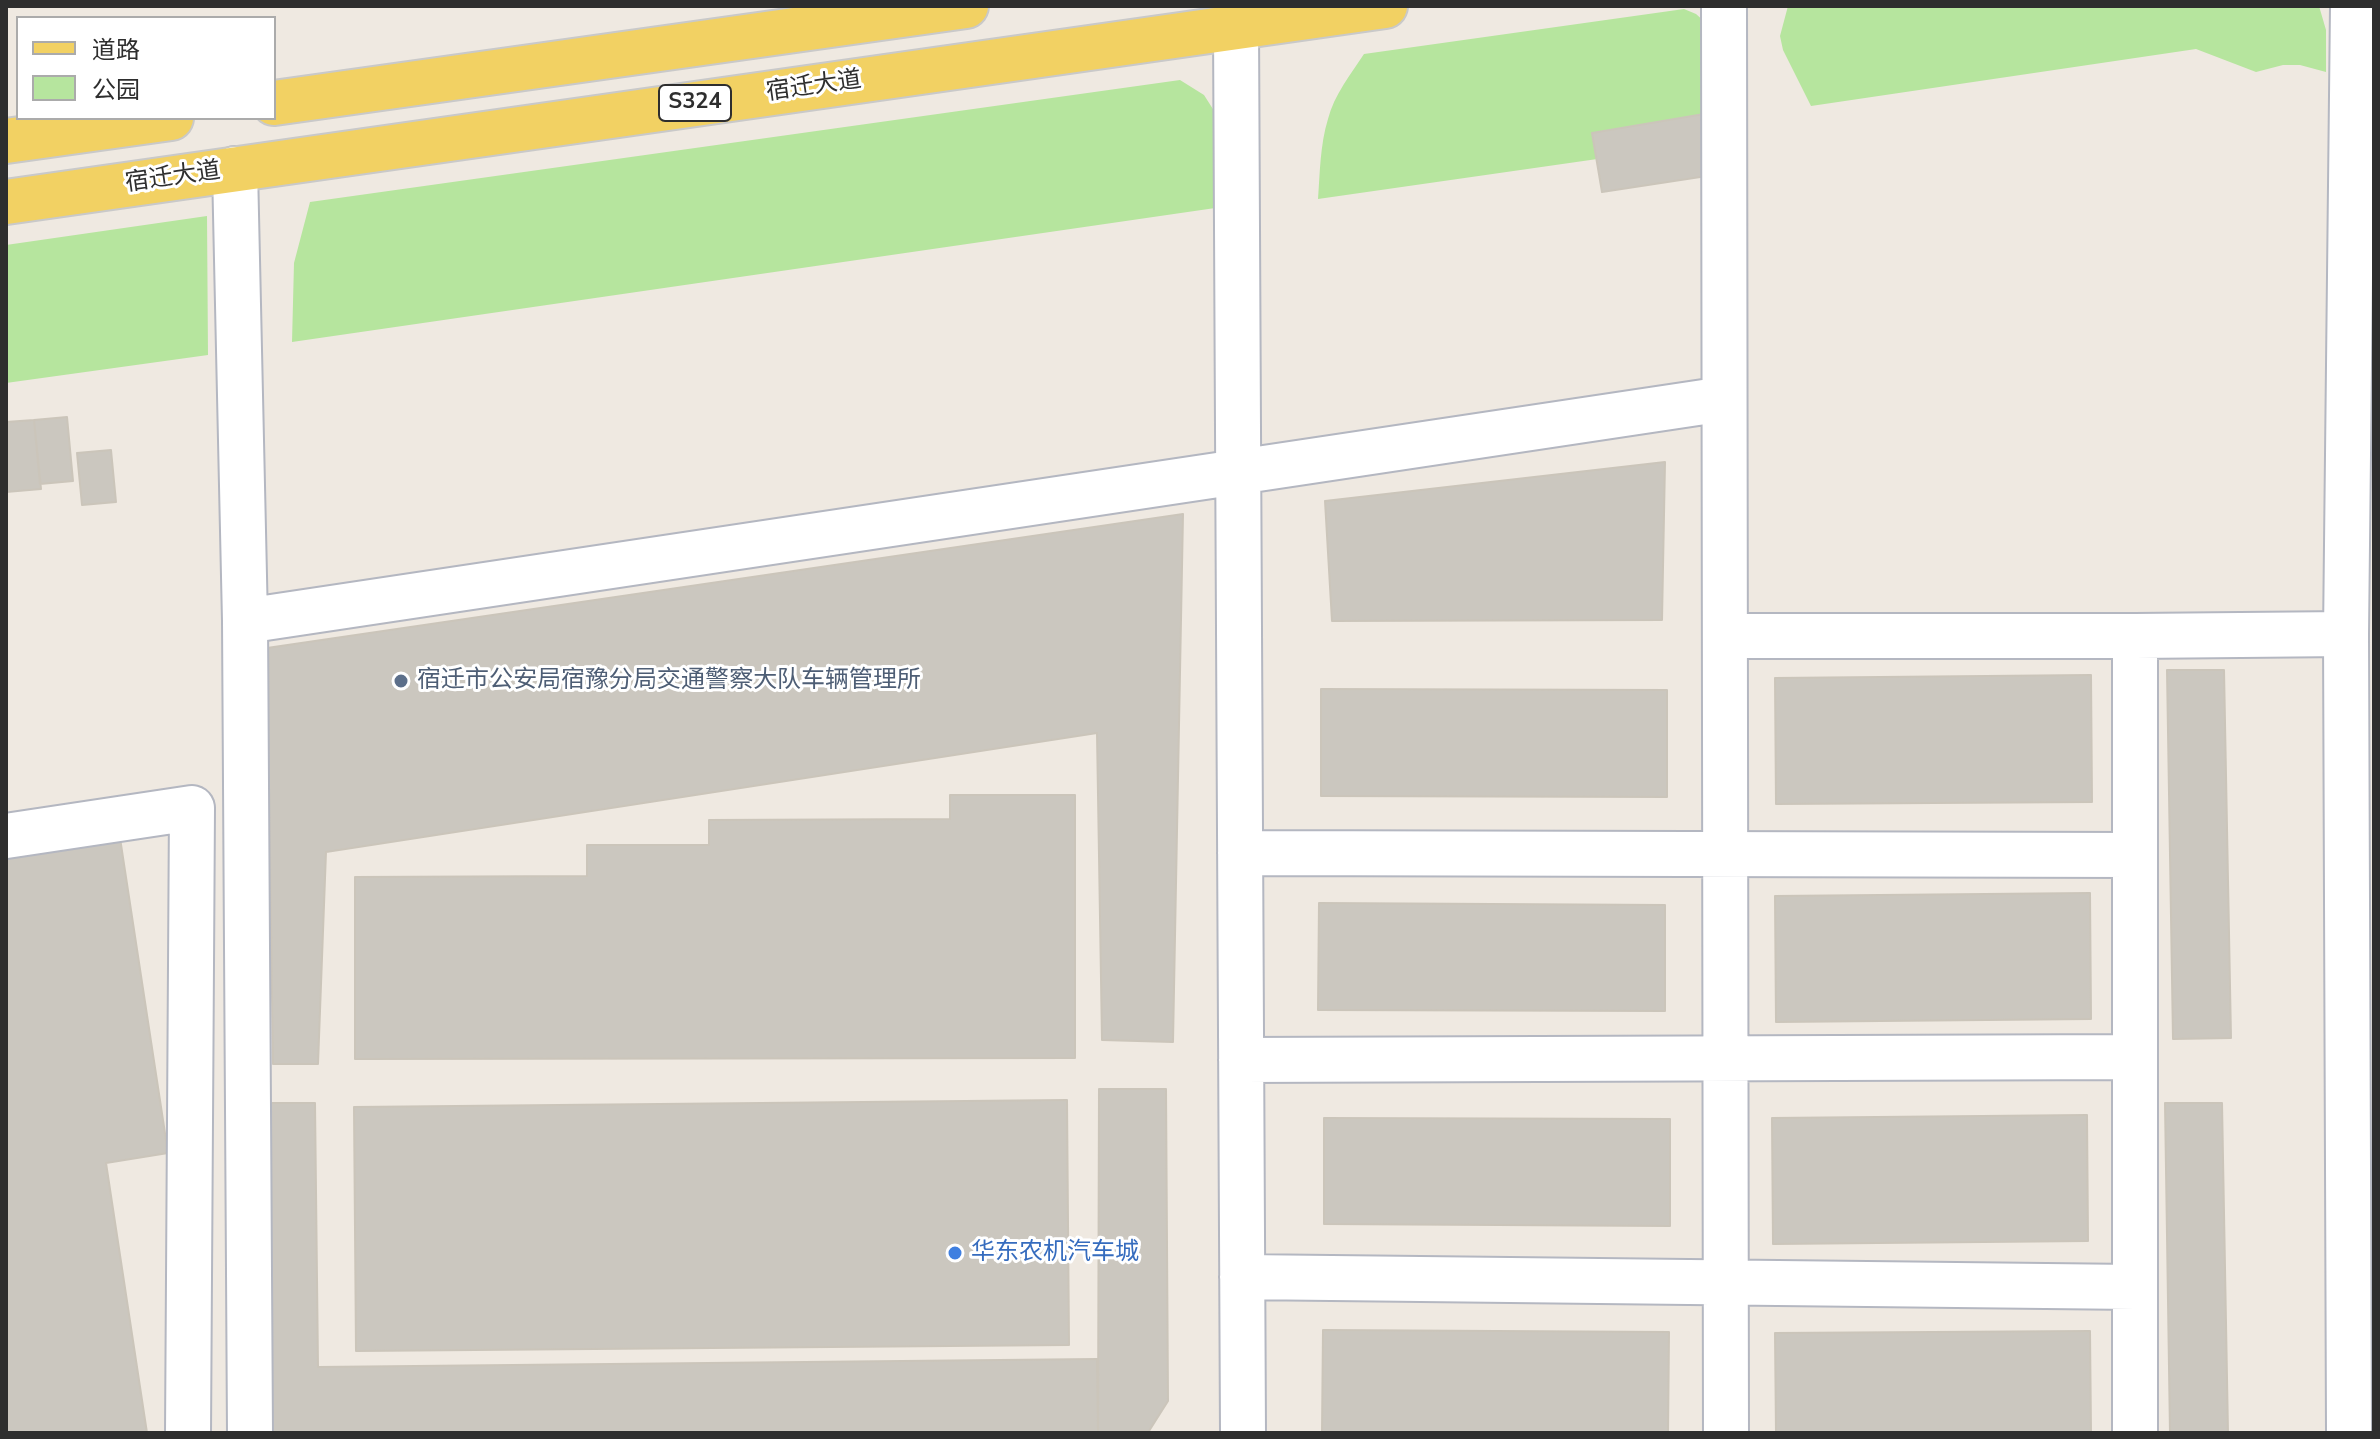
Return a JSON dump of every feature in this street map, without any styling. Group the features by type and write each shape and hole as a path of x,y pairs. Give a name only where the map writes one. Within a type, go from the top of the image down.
{"main road":[{"name":"S324","path":"276,103 966,6"},
{"name":"宿迁大道","path":"6,202 1385,6"},
{"path":"6,141 157,120"}],"lane":[{"path":"1724,6 1726,1433"},
{"path":"2349,1433 2346,634 2353,6"},
{"path":"1236,27 1243,1433"},
{"path":"235,169 245,621 250,1433"},
{"path":"245,621 1724,399"},
{"path":"1725,636 2346,634"},
{"path":"2135,636 2135,1433"},
{"path":"6,836 192,808 188,1433"},
{"path":"1240,853 2135,855"},
{"path":"1241,1060 2135,1057"},
{"path":"1242,1277 2135,1287"}],"green space":[{"path":"1788,6 2319,6 2326,30 2326,72 2300,65 2283,65 2256,72 2196,49 1811,106 1783,50 1780,36"},
{"path":"1684,9 1705,22 1709,143 1318,199 1322,149 1331,110 1364,54"},
{"path":"1180,80 1204,95 1218,117 1229,206 292,342 294,263 310,202"},
{"path":"207,216 208,355 6,383 6,245"}],"building":[{"path":"1710,113 1720,174 1602,192 1592,133"},
{"path":"67,417 73,481 40,484 34,420"},
{"path":"34,420 41,489 6,492 6,422"},
{"path":"111,450 116,502 82,505 77,453"},
{"path":"1665,462 1662,620 1332,621 1325,501"},
{"path":"1183,514 1173,1042 1102,1040 1097,733 326,852 318,1064 273,1064 267,648"},
{"path":"2167,670 2224,670 2231,1038 2173,1039"},
{"path":"2091,675 2092,802 1776,804 1775,678"},
{"path":"1321,689 1667,690 1667,797 1321,796"},
{"path":"950,795 1075,795 1075,1058 355,1059 355,877 587,876 587,845 709,845 709,820 950,819"},
{"path":"120,838 168,1153 106,1163 147,1433 6,1433 6,855"},
{"path":"2090,893 2091,1019 1776,1022 1775,896"},
{"path":"1319,903 1665,905 1665,1011 1318,1010"},
{"path":"1099,1089 1166,1089 1168,1401 1149,1431 1098,1433"},
{"path":"1067,1100 1069,1345 356,1351 354,1107"},
{"path":"265,1103 315,1103 318,1367 1097,1359 1098,1433 268,1433"},
{"path":"2165,1103 2222,1103 2228,1433 2170,1433"},
{"path":"2087,1115 2088,1241 1773,1244 1772,1118"},
{"path":"1324,1118 1670,1119 1670,1226 1324,1224"},
{"path":"1323,1330 1669,1332 1668,1433 1322,1433"},
{"path":"2090,1331 2091,1433 1776,1433 1775,1333"}],"place":[{"name":"宿迁市公安局宿豫分局交通警察大队车辆管理所","path":"401,681"},
{"name":"华东农机汽车城","path":"955,1253"}]}
